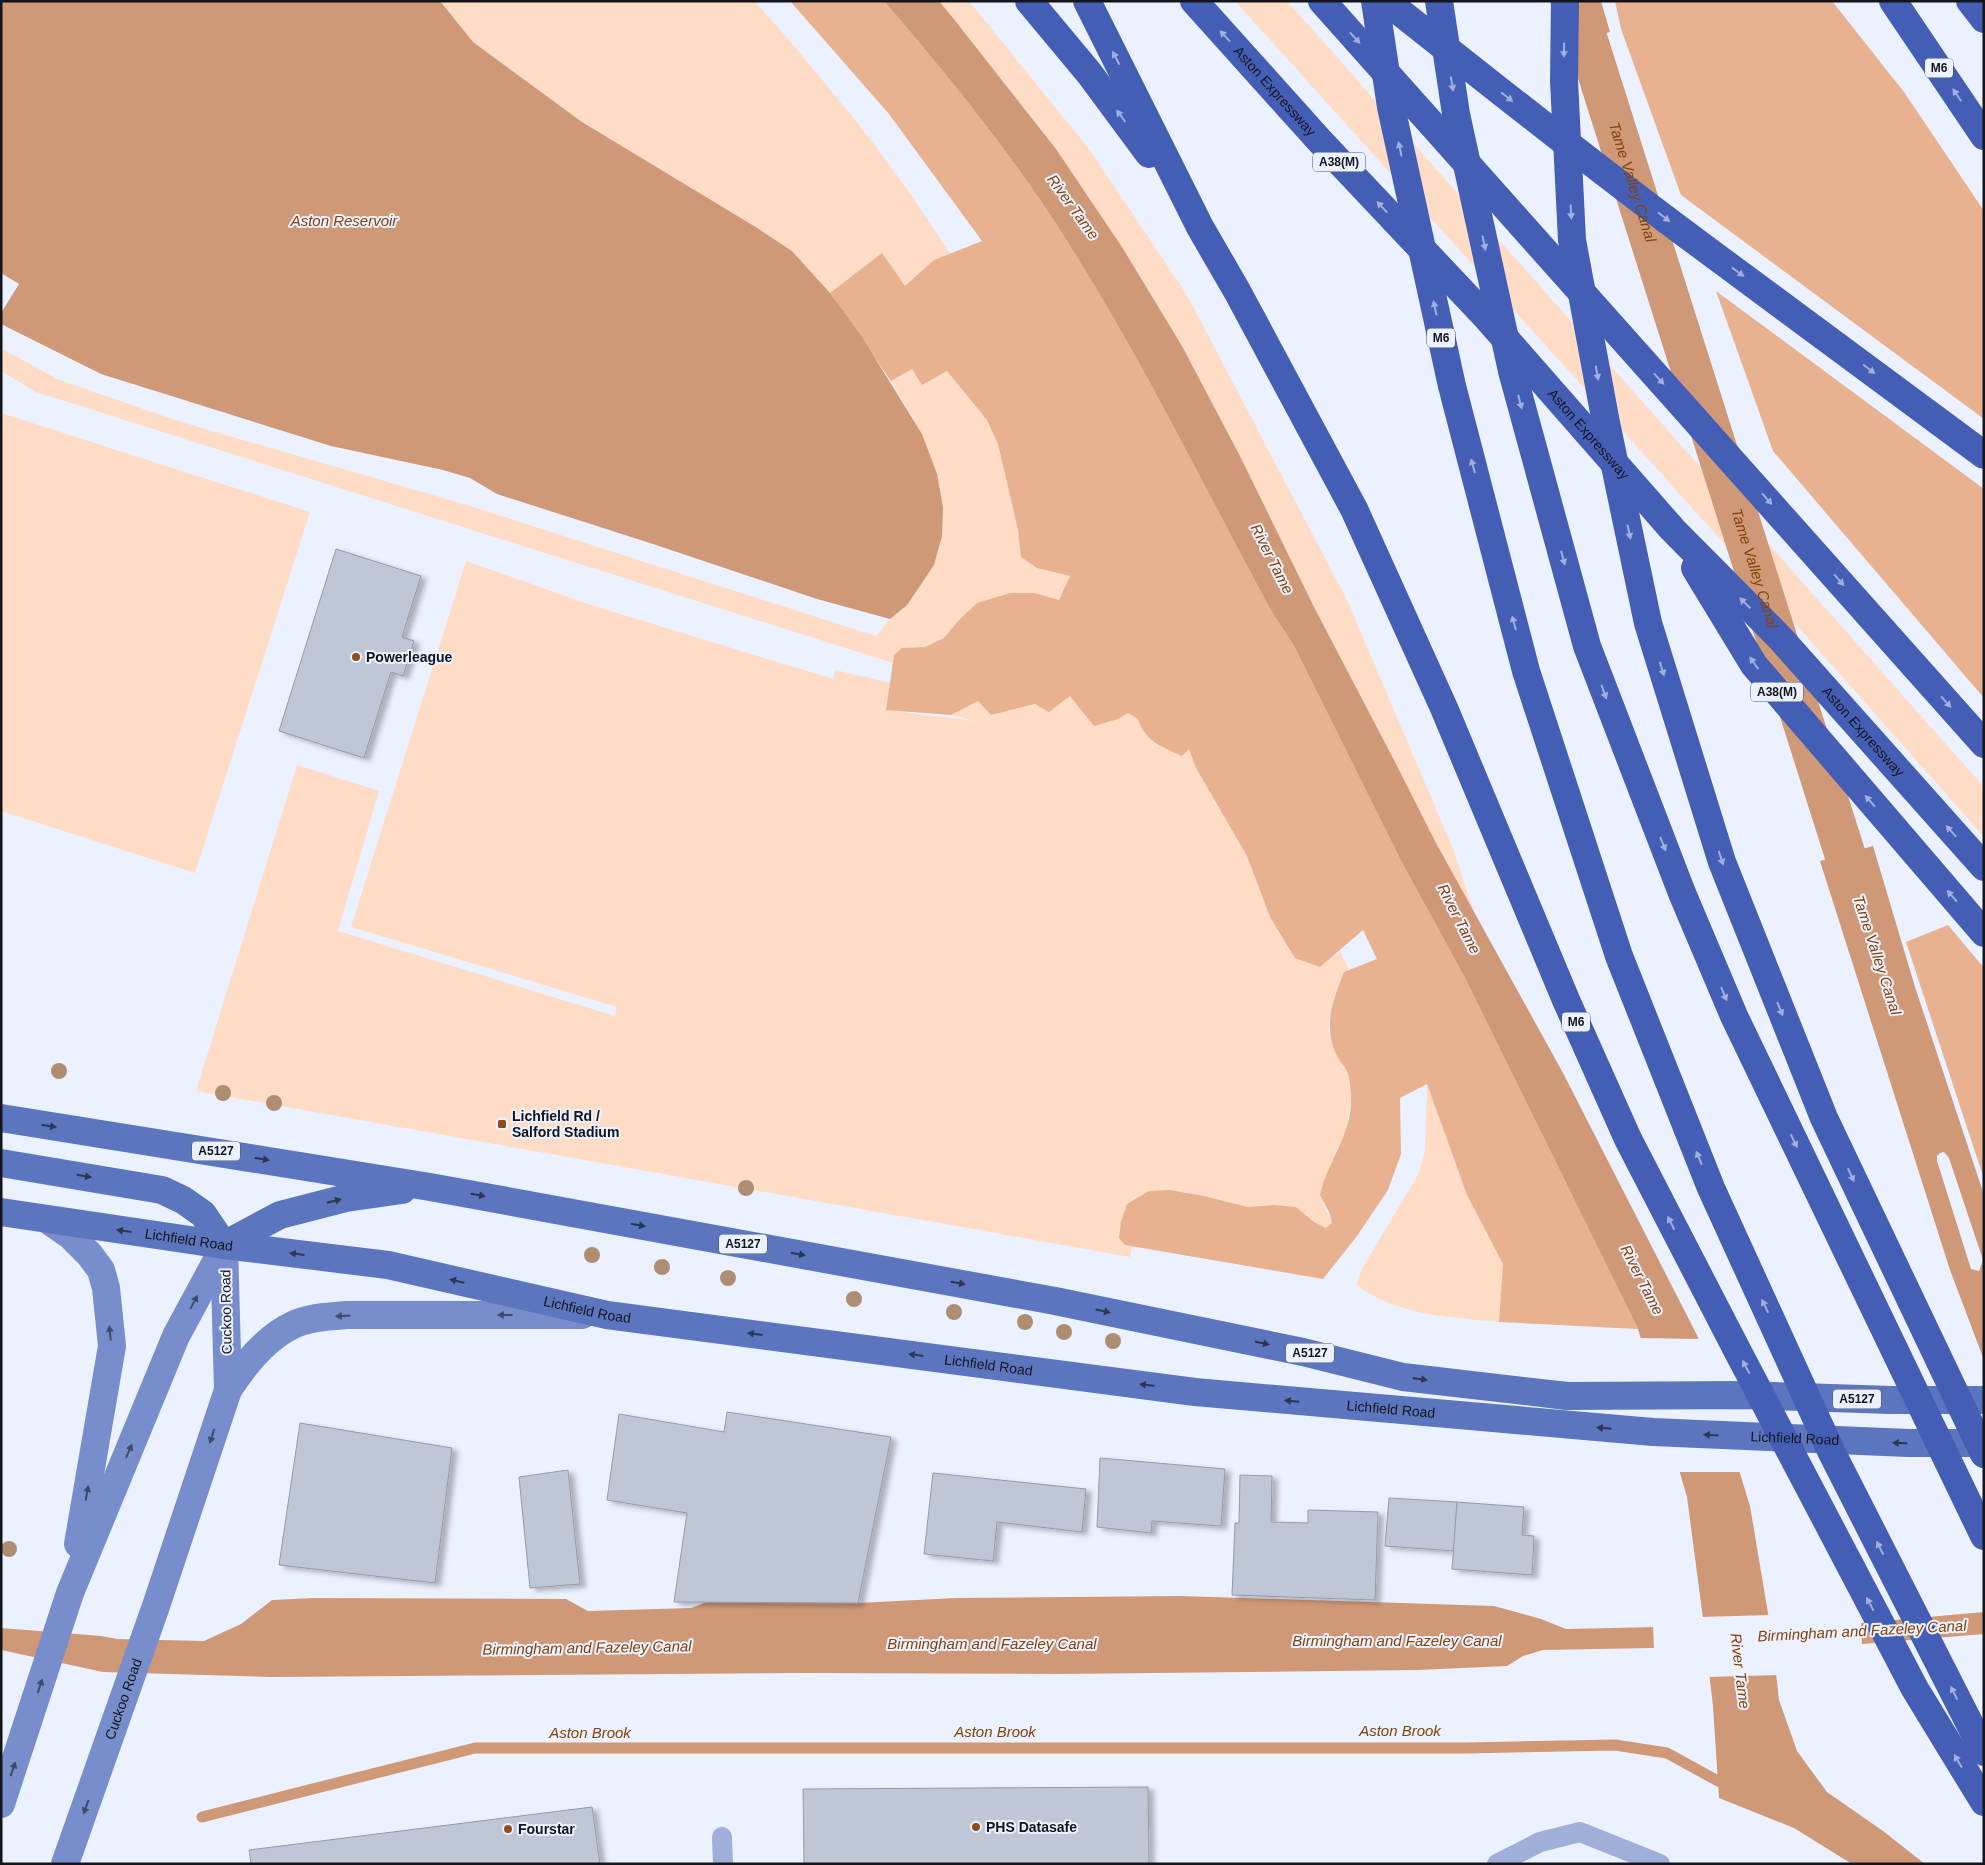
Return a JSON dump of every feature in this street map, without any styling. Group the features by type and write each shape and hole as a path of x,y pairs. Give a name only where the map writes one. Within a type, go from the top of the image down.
{"highway":[{"path":"1028,1 1089,73 1138,138 1200,227"},
{"name":"M6","path":"1088,1 1200,227 1237,291 1354,509 1444,708 1566,1000 1628,1139 1915,1689 1984,1802"},
{"name":"Aston Expressway","path":"1194,1 1319,140 1488,319 1673,530 1781,639 1883,756 1984,867"},
{"path":"1322,1 1807,543 1984,744"},
{"name":"M6","path":"1375,1 1391,107 1452,386 1526,671 1619,956 1711,1188 1832,1453 1984,1752"},
{"path":"1386,1 1698,244 1823,334 1984,455"},
{"path":"1439,1 1456,114 1512,371 1588,646 1682,893 1734,1016 1984,1536"},
{"path":"1565,1 1564,81 1572,240 1606,423 1648,623 1722,862 1824,1118 1984,1454"},
{"name":"M6","path":"1893,1 1984,136"},
{"path":"1970,1 1984,18"},
{"path":"1976,1 1984,18"},
{"name":"A38(M)","path":"1673,530 1754,665 1984,933"}],"main road":[{"name":"A5127","path":"1,1118 430,1186 1055,1301 1303,1352 1402,1377 1567,1396 1744,1395 1891,1400 1977,1400"},
{"path":"1,1163 162,1190 182,1200 202,1214 224,1245 280,1215 346,1198 430,1186"},
{"name":"Lichfield Road","path":"1,1212 224,1245 388,1265 607,1315 1195,1392 1653,1432 1908,1443 1984,1443"},
{"path":"48,1220 71,1236 89,1254 101,1270 106,1288 112,1346 70,1593"},
{"name":"Cuckoo Road","path":"65,1864 156,1606 228,1390 224,1245"},
{"name":"Cuckoo Road","path":"1,1804 70,1593 176,1336 224,1245"},
{"path":"228,1390 241,1369 275,1336 293,1325 317,1318 346,1315 607,1315"}],"lane":[{"path":"1497,1864 1540,1842 1580,1832 1660,1864"},
{"path":"722,1837 723,1864"}],"shaded area":[{"path":"440,1 754,1 833,92 868,137 903,183 950,254 934,260 905,287 882,253 830,293 792,251 582,122 473,42"},
{"path":"790,1 884,1 1002,146 1065,238 1146,375 1270,609 1294,646 1401,861 1464,976 1638,1329 1499,1322 1503,1264 1467,1195 1427,1084 1400,1098 1401,1154 1388,1190 1357,1236 1323,1279 1125,1245 1119,1238 1121,1222 1127,1204 1149,1191 1170,1190 1248,1207 1275,1205 1296,1207 1314,1222 1326,1228 1332,1223 1329,1212 1320,1195 1323,1183 1347,1126 1351,1101 1348,1074 1337,1057 1332,1043 1330,1033 1331,1013 1344,972 1377,959 1363,930 1320,967 1295,958 1270,917 1247,856 1196,768 1189,749 1182,756 1161,746 1145,733 1138,719 1128,713 1118,719 1094,726 1070,696 1049,712 1035,704 991,715 978,701 951,715 886,710 894,655 902,648 925,647 944,638 977,603 1010,593 1034,593 1059,600 1070,576 1037,568 1021,557 1018,530 998,444 987,420 947,371 922,385 912,369 891,381 830,293 882,253 905,286 934,260 982,241 889,114"},
{"path":"939,1 969,1 1090,150 1187,295 1347,600 1454,851 1475,916 1314,607 1240,456 1182,346 1122,247 1056,149"},
{"path":"1235,1 1287,1 1305,21 1984,787 1984,837 1722,541"},
{"path":"1615,1 1832,1 1904,92 1984,211 1984,419 1681,195 1621,29"},
{"path":"1716,291 1984,489 1984,698 1773,451"},
{"path":"1,348 57,379 178,421 467,505 876,636 890,619 907,605 922,434 891,381 912,369 922,385 947,371 987,420 998,444 1018,530 1021,557 1037,568 1070,576 1059,601 1034,594 977,603 944,638 925,647 902,648 894,655 893,663 36,392 1,371"},
{"path":"1,413 310,512 195,873 1,811"},
{"path":"466,561 588,604 833,679 835,670 891,683 887,710 975,721 951,715 978,701 991,715 1070,696 1080,707 1118,719 1128,713 1138,719 1141,727 1150,738 1168,749 1182,755 1189,748 1196,768 1247,856 1270,917 1320,967 1340,951 1349,970 1344,972 1334,997 1328,1029 1336,1053 1348,1073 1351,1102 1345,1134 1320,1195 1332,1223 1326,1228 1314,1222 1296,1207 1275,1205 1248,1207 1170,1190 1125,1244 1132,1246 1130,1257 196,1091 297,765 379,791 338,931 615,1016 617,1007 351,927"},
{"path":"1948,925 1984,968 1984,1179 1906,942"},
{"path":"1427,1084 1467,1195 1503,1264 1499,1322 1443,1316 1406,1309 1372,1295 1357,1285 1360,1272 1419,1173 1425,1151"}],"water":[{"name":"Aston Reservoir","path":"1,1 440,1 473,42 582,122 792,251 830,293 862,337 922,434 937,474 943,507 942,536 934,565 907,605 890,619 817,599 497,494 470,478 443,470 331,446 101,374 1,324 1,313 19,284 1,273"},
{"path":"884,1 939,1 1056,149 1122,247 1182,346 1240,456 1314,607 1436,843 1563,1073 1698,1337 1750,1506 1770,1625 1861,1623 1984,1612 1984,1634 1862,1644 1773,1646 1779,1700 1797,1751 1827,1792 1883,1831 1925,1864 1852,1864 1794,1828 1719,1798 1713,1706 1706,1647 1543,1650 1523,1656 1507,1666 1418,1670 1059,1674 804,1673 270,1677 103,1672 1,1650 1,1628 117,1639 204,1641 241,1624 272,1600 315,1598 566,1599 588,1611 691,1608 710,1601 858,1603 956,1598 1180,1596 1494,1606 1541,1619 1566,1629 1704,1626 1687,1497 1638,1329 1464,976 1401,861 1294,646 1270,609 1146,375 1093,283 1045,207 1002,146 956,87"},
{"path":"1550,1 1601,1 1610,32 1564,45"},
{"path":"1873,846 1915,987 1984,1195 1984,1360 1950,1270 1820,861","holes":["1944,1152 1949,1158 1983,1260 1979,1271 1971,1269 1937,1161 1937,1156 1940,1153"]}],"pier":[{"path":"1638,1338 1702,1339 1742,1472 1677,1472"},
{"path":"1771,1615 1772,1622 1861,1621 1862,1646 1775,1648 1779,1675 1707,1677 1704,1650 1654,1651 1653,1625 1701,1624 1700,1617"}],"building":[{"name":"Powerleague","path":"336,549 421,576 402,637 414,641 403,676 391,672 364,758 279,731"},
{"path":"727,1412 891,1437 858,1603 674,1602 687,1513 607,1500 619,1414 724,1432"},
{"path":"300,1423 452,1448 435,1583 279,1565"},
{"path":"1100,1458 1225,1469 1221,1526 1152,1521 1151,1533 1097,1527"},
{"path":"568,1470 580,1584 530,1588 519,1477"},
{"path":"933,1473 1086,1489 1082,1532 997,1522 993,1561 924,1554"},
{"path":"1240,1475 1272,1476 1271,1522 1308,1523 1308,1510 1378,1512 1375,1600 1232,1595 1235,1523 1239,1523"},
{"path":"1389,1498 1457,1502 1454,1551 1385,1546"},
{"path":"1457,1502 1524,1507 1522,1535 1534,1536 1532,1575 1452,1569"},
{"name":"PHS Datasafe","path":"1148,1787 1149,1864 804,1864 803,1789"},
{"name":"Fourstar","path":"592,1807 600,1864 251,1864 249,1850"}],"waterway":[{"name":"Tame Valley Canal","path":"1575,1 1862,908"},
{"name":"Aston Brook","path":"202,1817 475,1748 1466,1748 1615,1745 1667,1753 1718,1781 1734,1784"}],"place":[{"name":"Powerleague","path":"356,657"},
{"name":"Lichfield Rd / Salford Stadium","path":"502,1124"},
{"name":"PHS Datasafe","path":"976,1827"},
{"name":"Fourstar","path":"508,1829"}],"water label":[{"name":"River Tame","path":"1073,207"},
{"name":"River Tame","path":"1272,559"},
{"name":"River Tame","path":"1459,919"},
{"name":"River Tame","path":"1642,1280"},
{"name":"Birmingham and Fazeley Canal","path":"1862,1631"},
{"name":"Birmingham and Fazeley Canal","path":"1397,1641"},
{"name":"Birmingham and Fazeley Canal","path":"992,1644"},
{"name":"Birmingham and Fazeley Canal","path":"587,1648"},
{"name":"River Tame","path":"1740,1671"}]}
